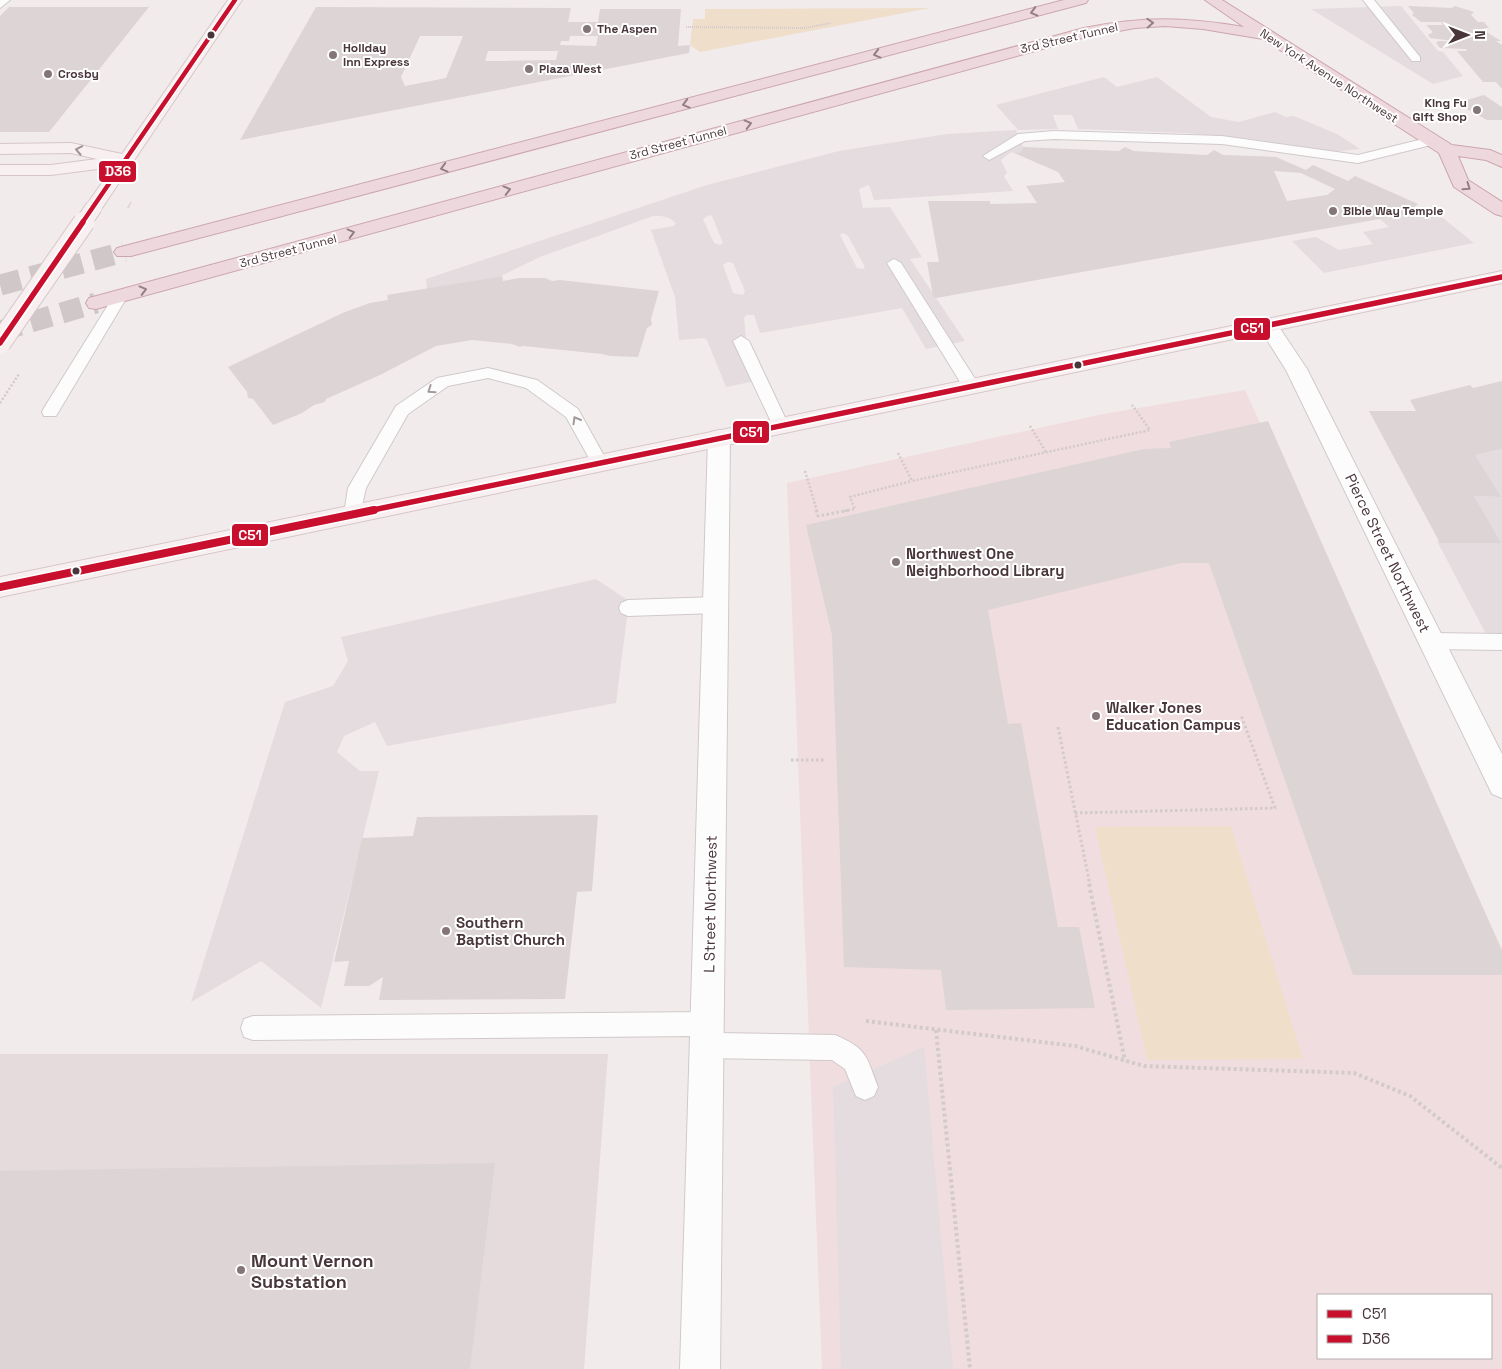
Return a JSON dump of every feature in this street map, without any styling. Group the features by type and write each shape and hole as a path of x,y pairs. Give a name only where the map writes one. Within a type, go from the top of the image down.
{"highway":[{"path":"124,252 1081,0"},
{"name":"New York Avenue Northwest","path":"1212,0 1447,150 1490,155 1502,162"},
{"name":"3rd Street Tunnel","path":"96,303 1084,33 1125,25 1167,22 1199,24 1265,35"},
{"path":"1447,150 1460,183 1502,210"}],"main road":[{"path":"0,343 235,0"},
{"path":"0,149 71,148 126,160"},
{"path":"0,170 51,170 126,160"},
{"path":"0,587 1502,277"}],"street":[{"name":"Pierce Street Northwest","path":"1268,326 1296,369 1502,784"},
{"name":"L Street Northwest","path":"700,1369 719,438"}],"lane":[{"path":"0,5 5,0"},
{"path":"1368,0 1416,59"},
{"path":"989,156 1022,137 1054,135 1222,140 1358,159 1431,140"},
{"path":"894,263 972,386"},
{"path":"50,412 120,297"},
{"path":"741,341 781,426"},
{"path":"353,514 357,488 402,410 443,382 488,373 531,384 572,413 600,463"},
{"path":"628,608 716,605"},
{"path":"1432,642 1502,642"},
{"path":"253,1028 707,1035 835,1048 855,1060 865,1087"}],"path":[{"path":"686,28 805,28 831,23"},
{"path":"805,472 818,516 855,509 850,497 1150,430 1132,405"},
{"path":"1030,426 1046,452"},
{"path":"898,453 912,482"},
{"path":"1075,814 1275,808 1241,715"},
{"path":"1058,727 1125,1061"},
{"path":"791,760 826,760"},
{"path":"859,1020 1075,1046 1144,1066 1354,1073 1410,1096 1502,1168"},
{"path":"936,1030 970,1369"}],"shaded area":[{"path":"1401,6 1438,51 1443,52 1463,76 1433,84 1311,9"},
{"path":"930,8 700,52 690,45 693,19 705,19 705,9"},
{"path":"1104,77 1117,87 1157,77 1211,117 1239,122 1275,112 1286,117 1294,116 1337,134 1360,149 1330,152 1244,138 1185,133 1078,129 1072,115 1053,115 1058,129 1018,130 996,105"},
{"path":"1016,130 1023,147 1020,153 1011,152 1001,160 1007,173 1004,176 1013,191 874,200 869,185 859,189 863,208 890,207 922,257 910,259 965,341 926,349 902,308 760,333 754,315 746,315 744,318 746,339 765,379 726,387 707,340 704,338 679,340 675,297 651,230 674,226 676,223 669,218 661,216 653,216 540,257 501,276 427,289 426,279 707,185 839,151 947,134","holes":["709,215 712,216 723,243 720,245 714,243 703,219","843,233 848,236 865,267 863,269 857,268 840,235","728,262 733,263 745,291 743,295 733,293 723,265"]},
{"path":"1418,212 1443,218 1474,243 1324,273 1292,241 1316,237 1339,250 1373,244 1363,232 1389,227 1380,219"},
{"name":"Walker Jones Education Campus","path":"1245,390 1502,949 1502,1369 822,1369 787,483 1103,414"},
{"path":"1502,449 1502,636 1487,636 1437,541 1500,543 1474,496 1500,497 1475,455"},
{"path":"596,579 629,601 616,703 387,746 375,722 344,736 337,752 360,771 379,771 321,1008 261,961 191,1002 285,702 333,686 348,661 341,637"},
{"path":"1231,826 1303,1059 1147,1060 1095,827"},
{"path":"924,1047 953,1369 841,1369 833,1087"},
{"path":"0,1054 608,1054 584,1369 0,1369"}],"building":[{"path":"1408,6 1452,8 1455,6 1474,12 1471,15 1478,22 1484,22 1489,28 1484,28 1488,33 1501,41 1496,41 1502,45 1502,89 1496,82 1483,82 1457,51 1467,51 1466,49 1440,48 1436,43 1438,41 1462,42 1430,38 1428,35 1433,32 1426,25 1443,25 1441,22 1421,22 1412,15 1414,13"},
{"name":"Crosby","path":"9,7 149,7 49,132 0,132 0,16"},
{"path":"316,7 571,8 568,22 598,22 600,9 681,9 678,46 690,45 689,53 240,140","holes":["420,36 463,36 446,78 405,86 401,77","570,36 598,36 596,46 560,45 561,41 569,41","488,51 558,51 556,60 485,61"]},
{"path":"1484,95 1502,107 1502,120 1487,120 1456,103"},
{"path":"1023,147 1119,151 1125,147 1134,151 1207,155 1214,150 1223,155 1276,157 1306,170 1313,165 1348,181 1355,176 1418,204 1412,209 1419,212 936,298 933,296 927,262 939,262 928,201 990,201 990,204 1037,203 1026,186 1065,182 1058,172 1012,152 1020,153","holes":["1274,171 1301,173 1335,189 1327,195 1287,201"]},
{"path":"502,276 503,281 519,278 545,278 552,281 560,280 659,291 651,319 652,325 647,328 638,357 520,347 512,344 472,340 436,346 380,375 326,399 325,402 314,405 302,413 273,425 253,399 248,398 247,392 228,367 345,312 370,303 388,300 387,295"},
{"path":"1502,381 1502,449 1475,455 1501,497 1474,496 1501,543 1440,543 1369,411 1416,411 1410,400 1470,385 1473,388"},
{"path":"1268,421 1502,951 1502,975 1353,975 1209,563 1181,563 988,610 1008,724 1021,723 1058,927 1079,927 1095,1008 946,1010 941,970 844,967 832,635 806,525 1144,449 1171,448 1169,442"},
{"path":"598,815 592,891 577,892 565,999 379,1000 383,977 369,986 344,986 349,961 334,962 362,838 413,836 417,817"},
{"name":"Mount Vernon Substation","path":"495,1163 470,1369 0,1369 0,1171"}],"tunnel":[{"path":"0,285 124,252"},
{"path":"0,331 96,303"}],"transit line":[{"name":"D36","path":"0,343 235,0"},
{"name":"C51","path":"0,587 1502,277"}],"place":[{"name":"The Aspen","path":"587,29"},
{"name":"Holiday Inn Express","path":"333,55"},
{"name":"Plaza West","path":"529,69"},
{"name":"Crosby","path":"48,74"},
{"name":"King Fu Gift Shop","path":"1477,110"},
{"name":"Bible Way Temple","path":"1333,211"},
{"name":"Northwest One Neighborhood Library","path":"896,562"},
{"name":"Walker Jones Education Campus","path":"1096,716"},
{"name":"Southern Baptist Church","path":"446,931"},
{"name":"Mount Vernon Substation","path":"241,1270"}]}
